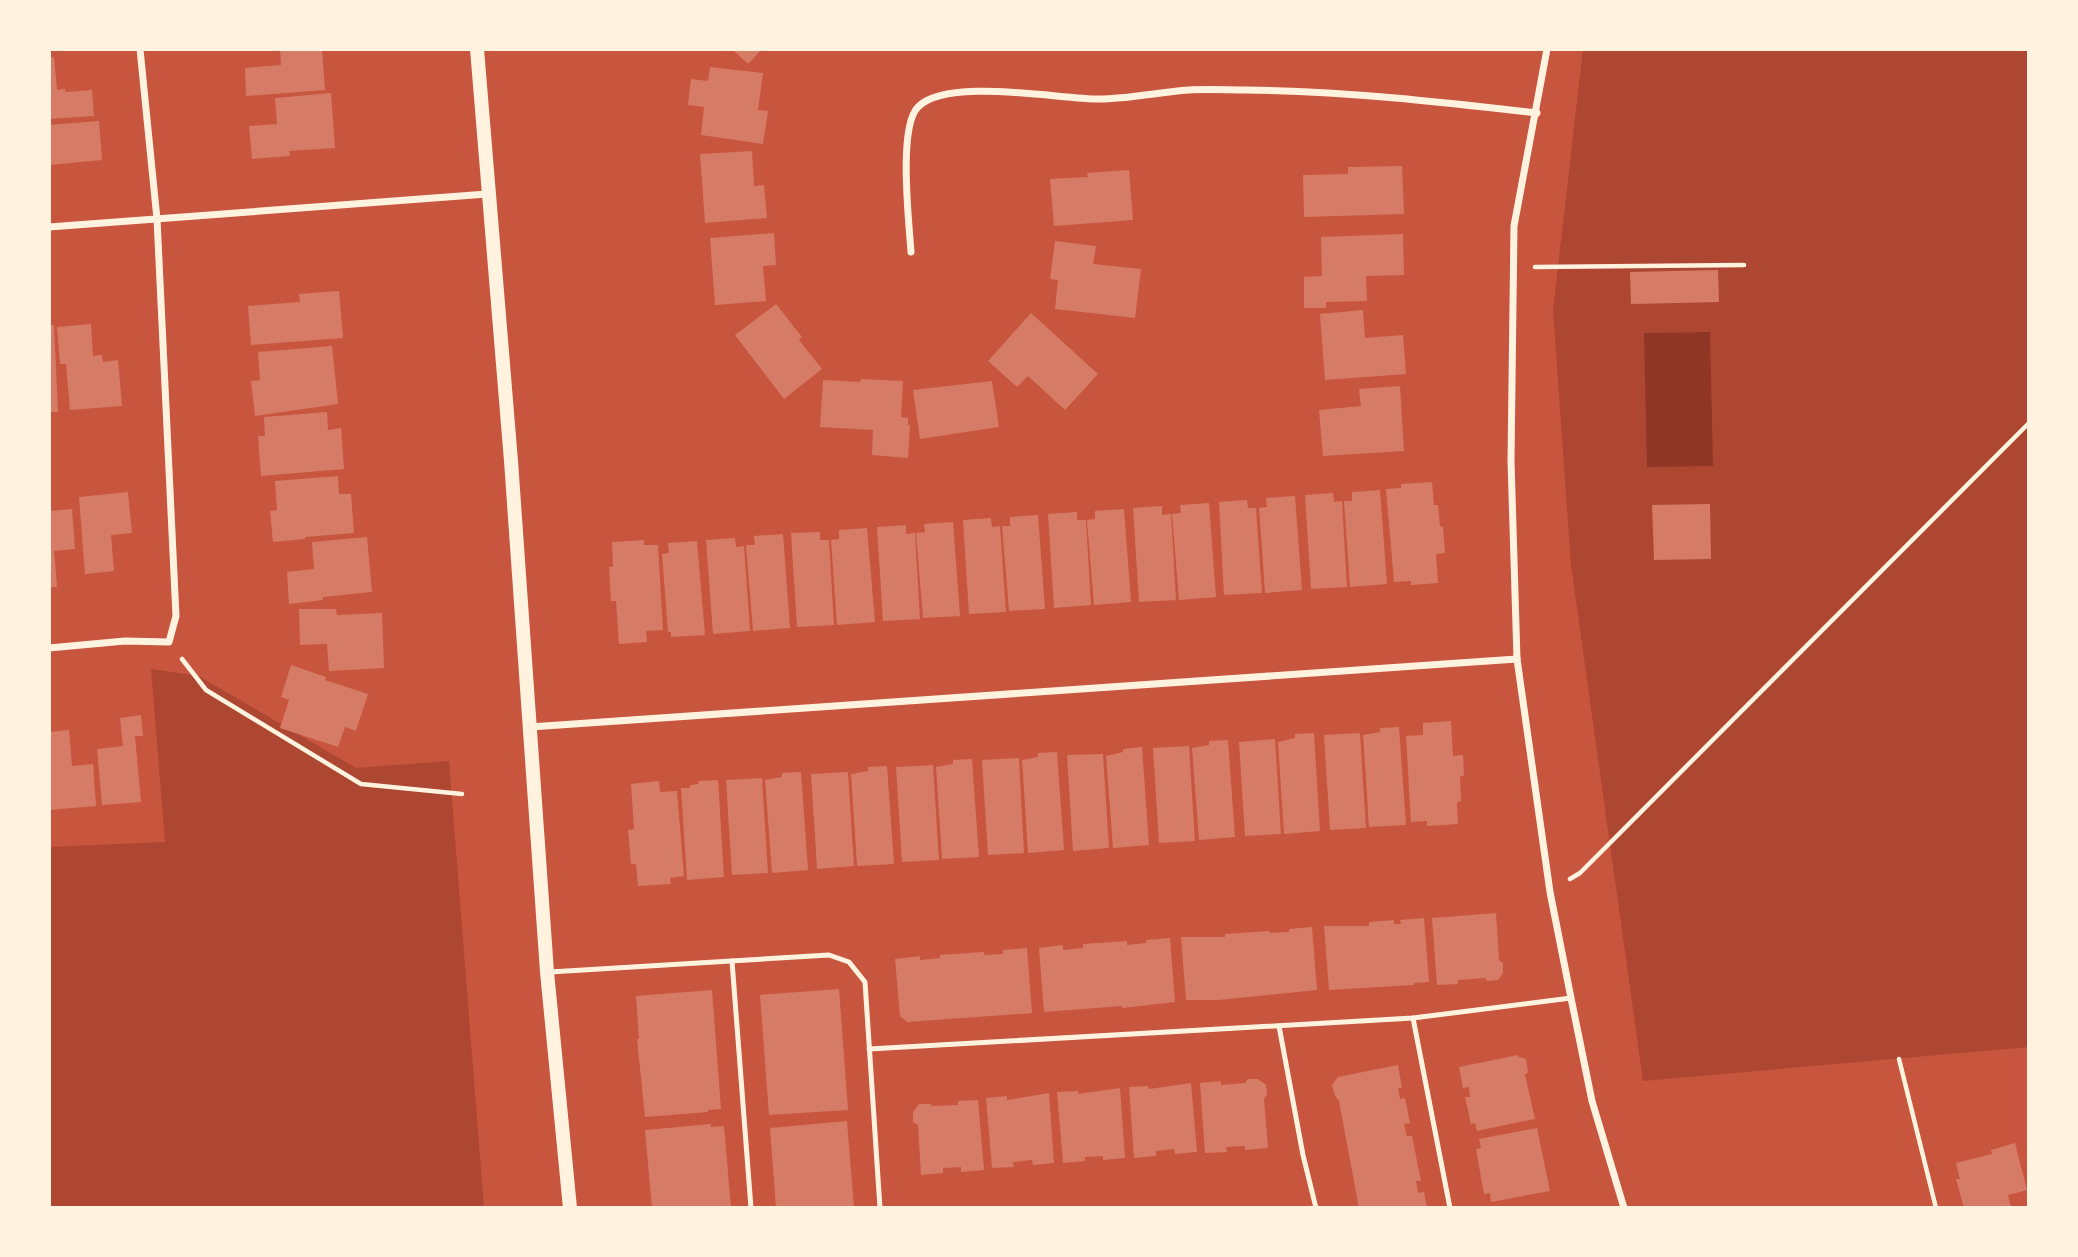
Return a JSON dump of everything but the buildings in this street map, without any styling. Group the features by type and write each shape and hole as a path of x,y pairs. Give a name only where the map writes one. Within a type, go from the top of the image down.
{"main road":[{"path":"477,49 510,448 547,972 569,1208"}],"street":[{"path":"49,648 125,641 169,642 176,616 157,219 140,49"},
{"path":"1548,49 1514,226 1511,461 1517,659 1550,892 1592,1101 1624,1208"},
{"path":"911,252 906,156 908,130 916,108 934,96 1014,92 1100,99 1190,90 1251,90 1440,102 1537,113"},
{"path":"49,227 487,194"},
{"path":"530,727 1517,659"}],"lane":[{"path":"547,972 829,955 849,962 865,982 880,1208"},
{"path":"732,961 751,1208"},
{"path":"869,1049 1413,1018 1571,998"},
{"path":"1413,1018 1450,1208"},
{"path":"1279,1026 1303,1155 1316,1208"}],"path":[{"path":"1514,267 1744,265"},
{"path":"1550,892 1580,873 2029,423"},
{"path":"169,642 206,690 361,784 462,794"},
{"path":"1899,1059 1936,1208"}],"shaded area":[{"path":"1583,49 2029,49 2029,1047 1643,1081 1571,565 1553,310"},
{"path":"1710,332 1713,466 1647,467 1644,333"},
{"path":"151,669 199,676 356,768 449,761 484,1208 49,1208 49,847 165,842"}]}
